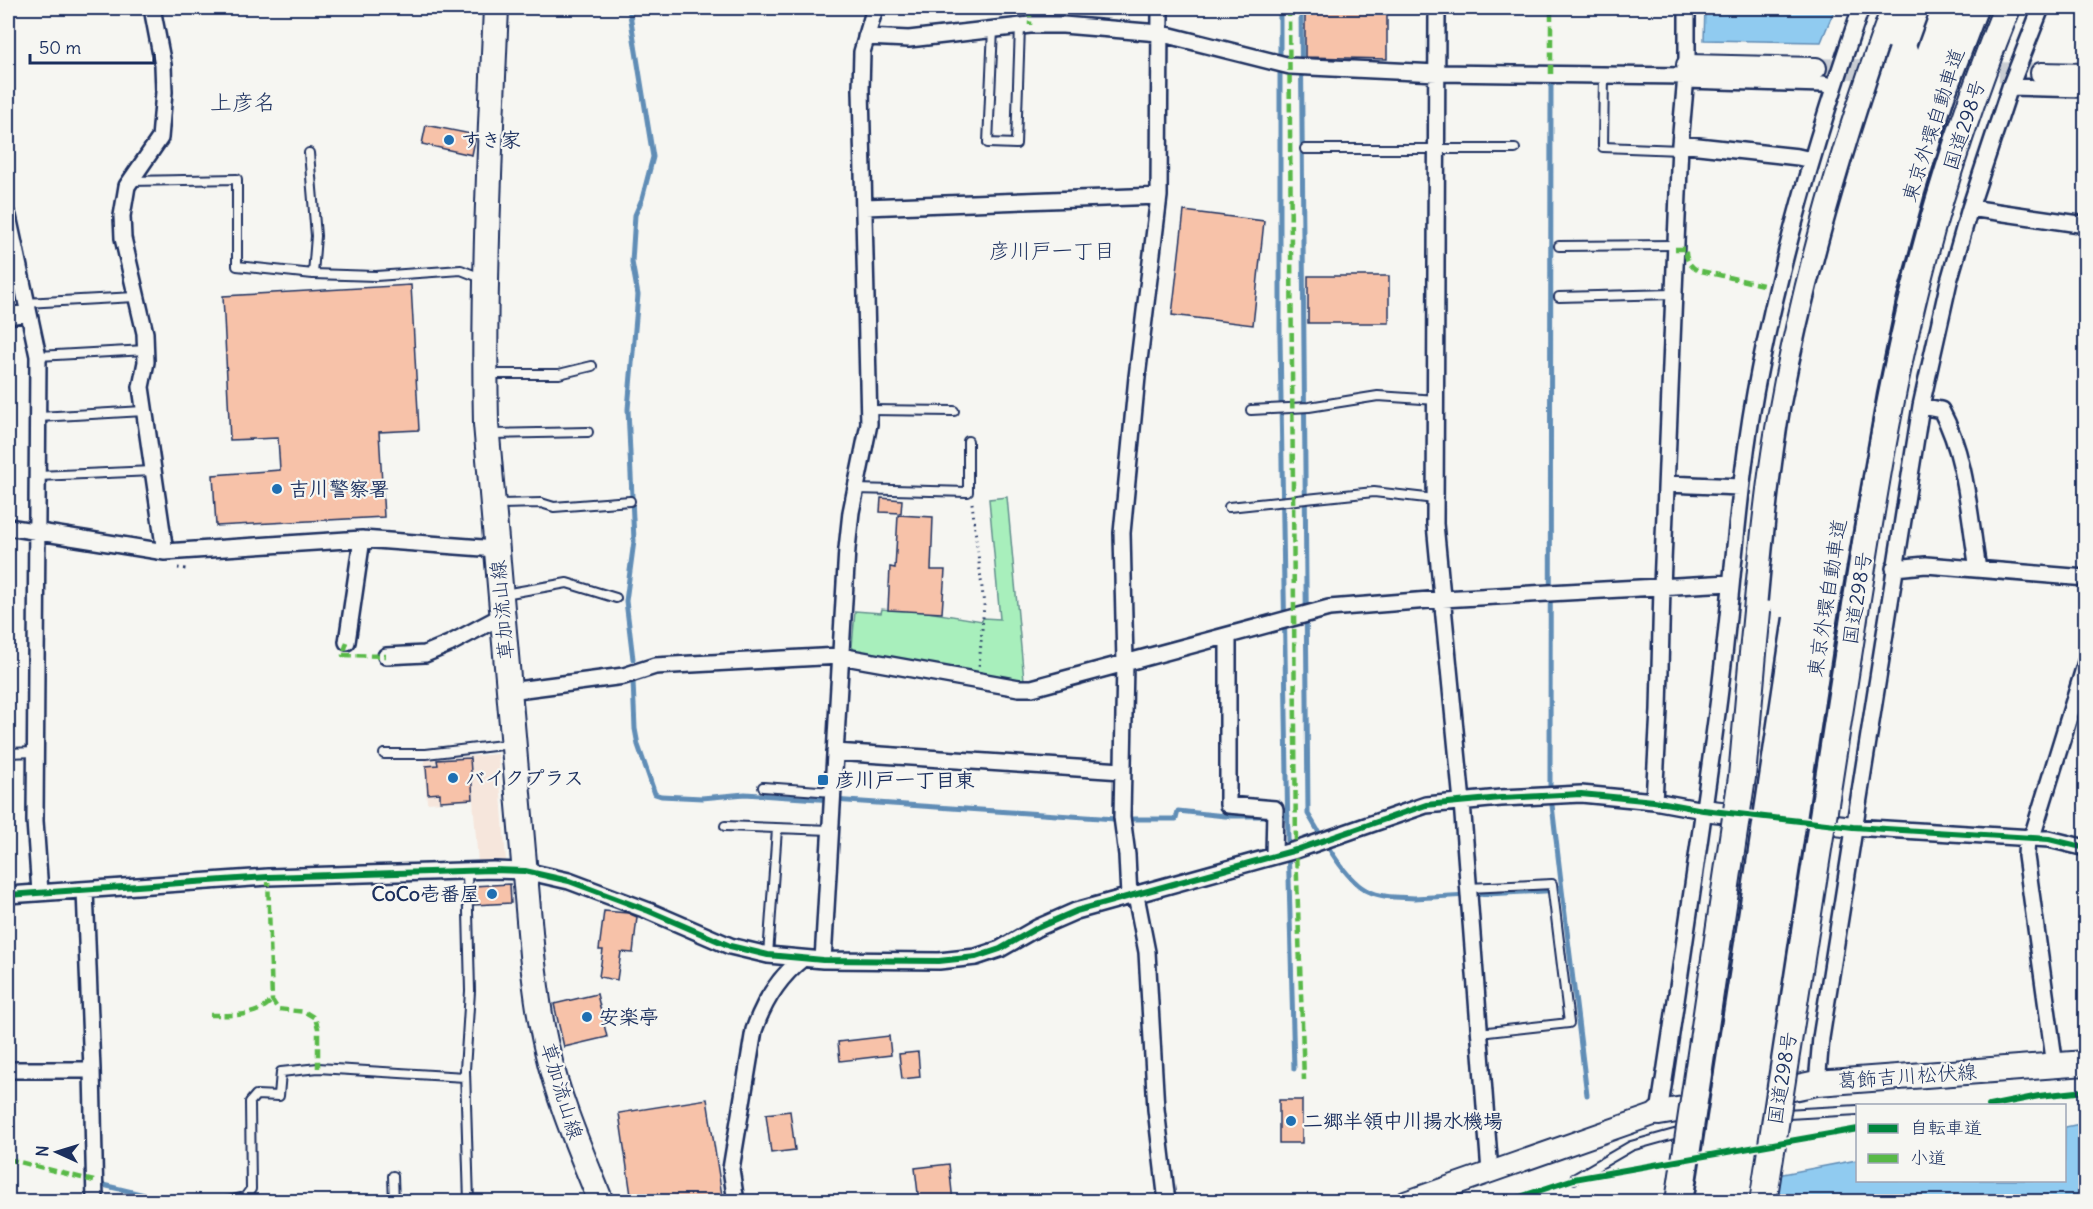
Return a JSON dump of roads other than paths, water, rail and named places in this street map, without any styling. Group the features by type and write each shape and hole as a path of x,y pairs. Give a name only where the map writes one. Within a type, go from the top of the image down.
{"highway":[{"path":"1679,1202 1742,777 1754,642 1779,429 1798,334 1842,158 1865,87 1895,8"},
{"path":"1763,850 1786,570 1798,459 1806,410 1828,306 1854,202 1919,8"},
{"name":"東京外環自動車道","path":"1709,1202 1820,480 1849,335 1886,189 1916,92 1947,8"},
{"name":"東京外環自動車道","path":"1734,1202 1822,621 1862,391 1882,294 1910,191 1940,95 1973,8"},
{"name":"国道298号","path":"1763,1202 1887,422 1918,276 1948,171 1983,67 2007,8"}],"main road":[{"name":"草加流山線","path":"495,8 485,280 485,374 496,549 536,993 547,1051 572,1129 601,1202"},
{"name":"葛飾吉川松伏線","path":"1659,1113 1734,1109 1817,1083 2085,1063"}],"street":[{"path":"152,8 163,65 164,92 160,138 127,186 122,216 123,238 145,333 146,362 141,387 165,552"},
{"path":"823,960 848,549 856,489 869,424 861,89 862,52 875,8"},
{"path":"1160,8 1159,196 1137,377 1122,533 1125,663 1122,817 1132,896 1147,952 1156,1109 1167,1202"},
{"path":"1437,8 1435,524 1462,802 1490,1172"},
{"path":"1654,801 1673,294 1686,74 1687,8"},
{"path":"1405,1202 1659,1113 1719,696 1740,487 1760,368 1786,249 1833,87 1861,8"},
{"path":"1817,1083 1821,1038 1853,826 1921,406 1949,281 1970,208 2010,87 2041,8"},
{"path":"866,37 909,39 993,28 1063,26 1159,33 1290,66 1437,73 1604,75 1816,68"},
{"path":"2041,73 2085,74"},
{"path":"1686,74 1824,84 1833,87"},
{"path":"2010,87 2085,89"},
{"path":"1680,147 1811,160"},
{"path":"865,207 1159,196"},
{"path":"1970,208 2085,225"},
{"path":"8,216 38,356 35,821 40,892"},
{"path":"8,316 26,308"},
{"path":"1921,406 1941,410 1951,429 1958,450 1978,569"},
{"path":"1667,484 1740,487"},
{"path":"8,527 165,552 362,539 496,549"},
{"path":"347,642 362,539"},
{"path":"1894,568 1926,565 2085,578"},
{"path":"509,691 624,676 655,666 840,656 1032,688 1329,608 1442,599 1730,583"},
{"path":"386,656 425,654 449,644 501,605"},
{"path":"1227,636 1228,806 1275,808 1275,855"},
{"path":"2055,1066 2026,856 2085,662"},
{"path":"835,752 1122,771"},
{"path":"8,895 268,877 525,871 569,881 649,911 730,946 768,955 823,960 939,961 976,957 1000,949 1067,914 1275,855 1426,805 1581,794 1853,826 2030,837 2084,843"},
{"path":"85,890 92,1070 94,1202"},
{"path":"736,1202 731,1169 754,1030 777,982 802,959"},
{"path":"8,1070 92,1070"}],"lane":[{"path":"993,28 988,143 1016,144 1020,26"},
{"path":"1604,75 1603,147 1680,147"},
{"path":"1305,149 1515,148"},
{"path":"309,153 316,236 313,274"},
{"path":"130,181 237,179 237,266 313,274 376,276 461,270 485,280"},
{"path":"1559,246 1676,245"},
{"path":"1559,297 1673,294"},
{"path":"26,308 135,297"},
{"path":"38,356 146,350"},
{"path":"485,374 559,374 591,366"},
{"path":"1251,411 1309,407 1378,396 1437,400"},
{"path":"869,410 954,411"},
{"path":"39,417 144,411"},
{"path":"487,434 588,432"},
{"path":"856,489 968,492 968,441"},
{"path":"38,476 153,471"},
{"path":"1229,507 1374,492 1435,499"},
{"path":"493,504 540,503 554,507 630,501"},
{"path":"501,605 567,583 616,598"},
{"path":"384,753 426,754 514,744"},
{"path":"8,753 35,752"},
{"path":"763,788 833,792"},
{"path":"725,826 831,830"},
{"path":"768,955 777,828"},
{"path":"467,872 470,991 465,1077 469,1202"},
{"path":"1468,888 1552,884 1569,1023 1479,1033"},
{"path":"224,1202 245,1197 251,1189 250,1102 256,1095 279,1096 281,1071 318,1068 465,1077"},
{"path":"1574,1179 1631,1146 1734,1109 1739,1116 1856,1110"},
{"path":"393,1176 394,1202"}],"water":[{"path":"1705,8 1835,8 1821,42 1704,40"},
{"path":"2085,1123 2085,1201 1636,1202 1856,1160 1856,1182 2066,1182 2066,1127"}],"waterway":[{"path":"629,8 653,157 642,199 635,215 632,262 638,295 628,409 634,541 626,601 633,659"},
{"path":"1280,8 1280,336 1294,1069"},
{"path":"1301,8 1308,814 1342,868 1359,886 1379,895 1414,898 1562,890 1587,1095"},
{"path":"1551,78 1550,788 1562,890"},
{"path":"633,681 638,745 655,794 661,796 702,798 745,794 1115,819 1176,819 1178,811 1225,816 1288,816"},
{"path":"103,1185 174,1202"}],"tunnel":[{"path":"1816,68 1885,70"},
{"path":"1939,71 2041,73"}],"place":[{"name":"すき家","path":"449,140"},
{"name":"吉川警察署","path":"277,489"},
{"name":"バイクプラス","path":"453,778"},
{"name":"彦川戸一丁目東","path":"823,780"},
{"name":"CoCo壱番屋","path":"492,894"},
{"name":"安楽亭","path":"587,1017"},
{"name":"二郷半領中川揚水機場","path":"1291,1121"}],"district":[{"name":"上彦名","path":"243,102"},
{"name":"彦川戸一丁目","path":"1052,251"}]}
